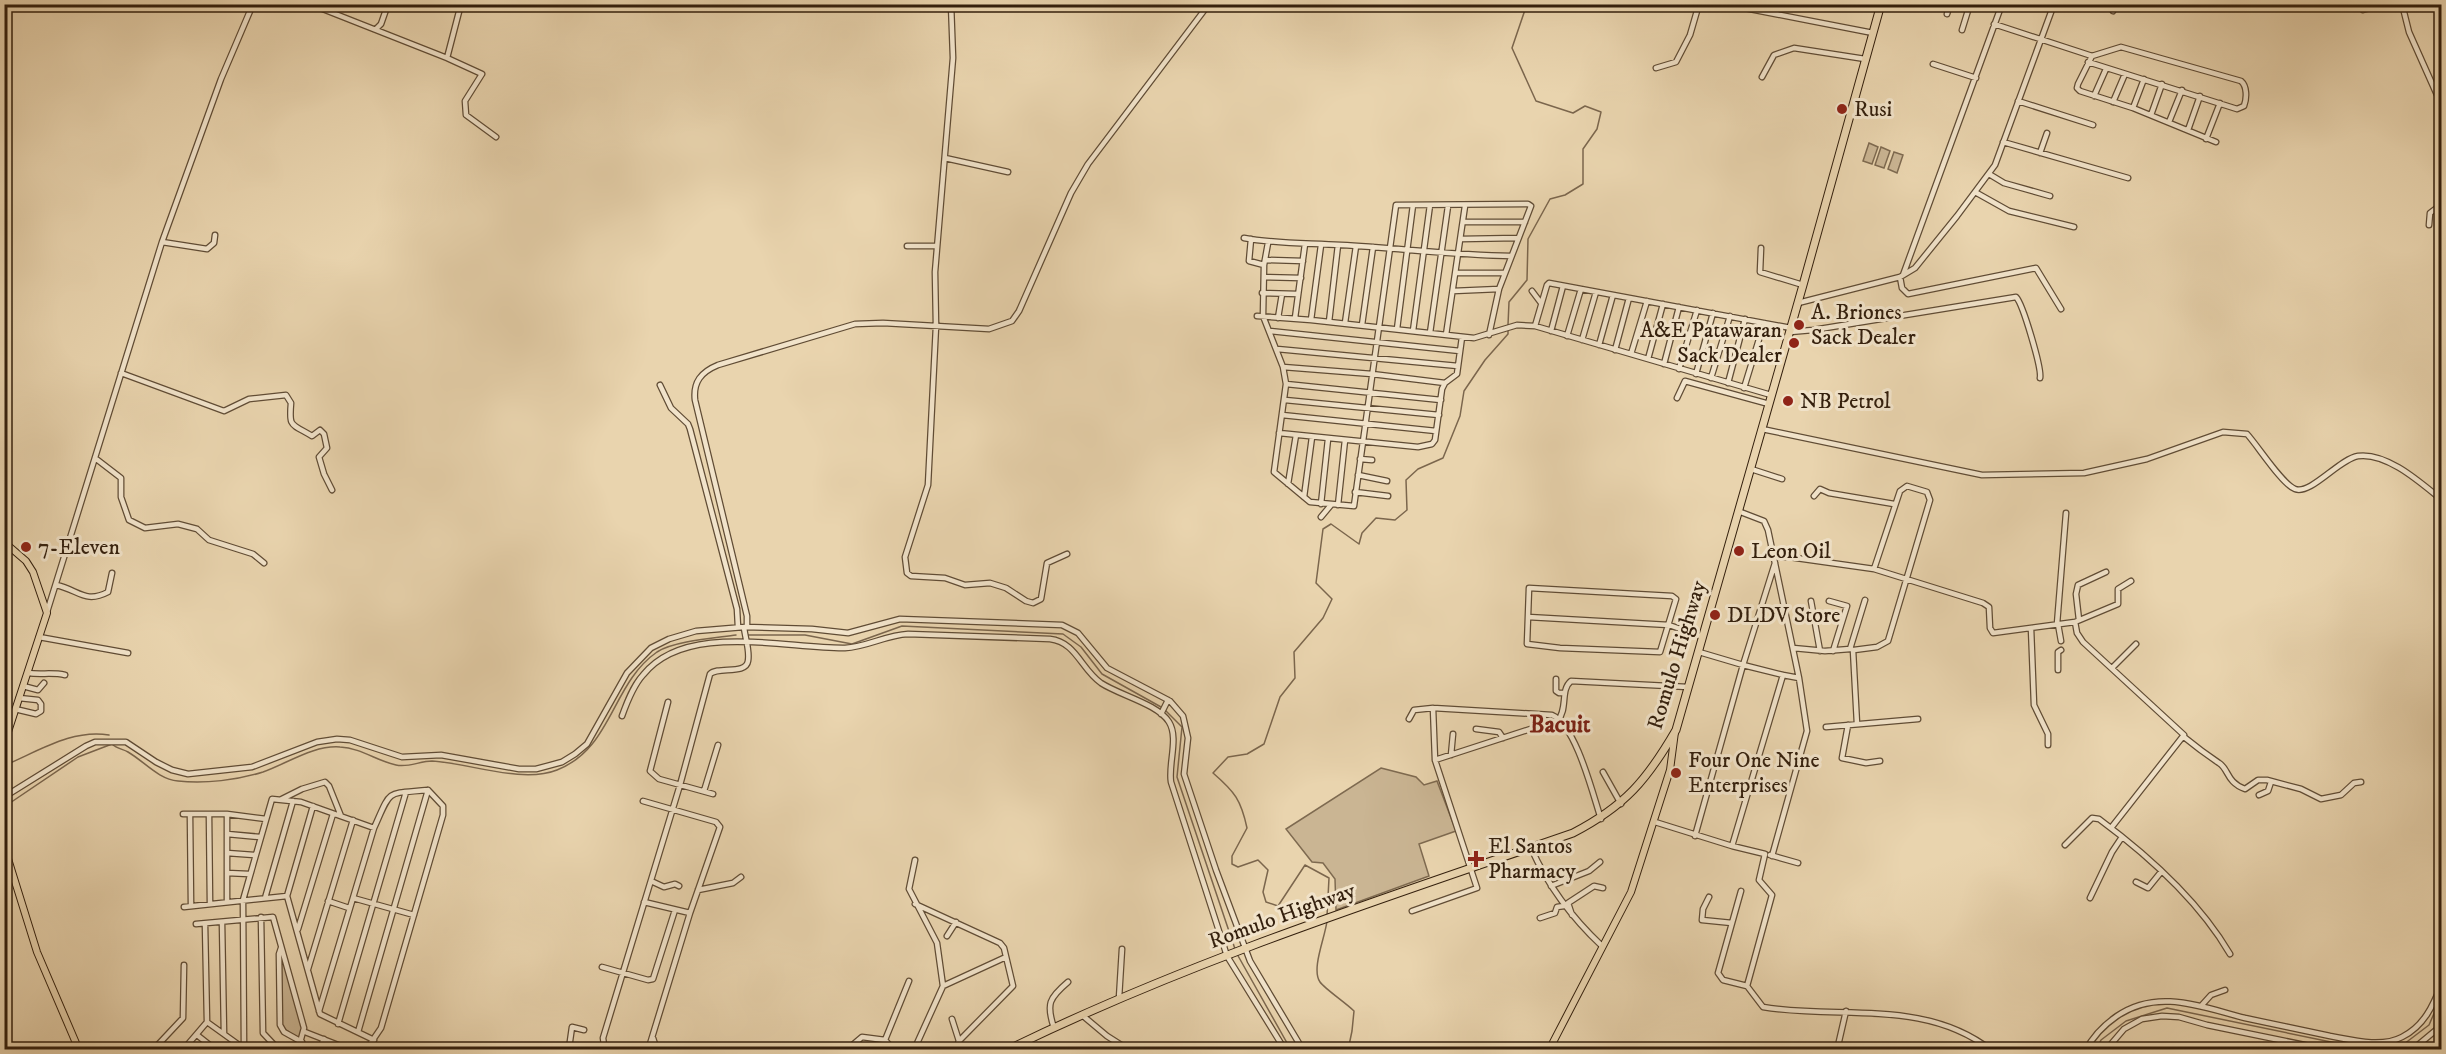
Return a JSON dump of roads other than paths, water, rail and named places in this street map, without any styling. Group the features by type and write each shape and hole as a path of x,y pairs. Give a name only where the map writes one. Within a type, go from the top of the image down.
{"highway":[{"name":"Romulo Highway","path":"1007,1050 1119,998 1193,967 1573,833 1601,819 1621,804 1643,781 1676,730 1881,4"}],"main road":[{"path":"4,542 26,561 33,572 47,613 4,744"},
{"path":"1549,1050 1631,892 1670,770 1676,730"},
{"path":"5,851 37,952 79,1050"}],"street":[{"path":"47,613 162,242 221,79 253,6 274,4"},
{"path":"310,4 482,74 465,101 466,115 496,137"},
{"path":"376,29 381,24 388,4"},
{"path":"447,58 461,4"},
{"path":"951,4 953,58 937,246 936,326 928,485 905,557 907,573 911,576 952,580 965,585 990,583 1006,588 1033,603 1041,599 1048,561 1059,559 1067,554"},
{"path":"743,627 747,616 695,400 695,383 706,370 718,365 850,325 883,323 989,329 1007,324 1015,318 1071,193 1088,164 1209,4"},
{"path":"1656,68 1676,62 1690,34 1699,4"},
{"path":"1724,4 1873,33"},
{"path":"1947,14 1950,4"},
{"path":"1962,30 1970,4"},
{"path":"2002,4 1901,277 1902,288 1908,294 2036,268 2061,309"},
{"path":"1798,303 1901,277 1915,268 1995,165 2054,4"},
{"path":"2113,11 2116,4"},
{"path":"2363,10 2384,4"},
{"path":"2402,4 2409,32 2442,106"},
{"path":"1994,24 2092,56 2121,46 2183,63 2243,82 2247,100 2244,106 2237,109 2163,84 2088,63"},
{"path":"1762,77 1774,55 1794,48 1865,59"},
{"path":"2092,56 2077,88 2216,142"},
{"path":"1933,64 1976,78"},
{"path":"2094,96 2106,69"},
{"path":"2113,102 2125,74"},
{"path":"2133,108 2144,79"},
{"path":"2151,116 2163,84"},
{"path":"2169,122 2182,90"},
{"path":"2188,130 2200,96"},
{"path":"2018,101 2093,125"},
{"path":"2206,139 2220,103"},
{"path":"2040,153 2047,133"},
{"path":"2003,142 2128,178"},
{"path":"945,158 1008,172"},
{"path":"1989,174 2004,183 2050,196"},
{"path":"1975,192 2009,211 2074,227"},
{"path":"1269,243 1262,293 1263,316 1277,349 1286,384 1274,472 1310,502 1354,506 1395,207 1398,204 1448,206 1528,204 1530,208 1499,289 1489,334"},
{"path":"2429,225 2430,213 2442,204"},
{"path":"1397,329 1413,205"},
{"path":"1413,331 1430,205"},
{"path":"1430,333 1448,206"},
{"path":"1446,335 1465,206"},
{"path":"1463,222 1525,222"},
{"path":"162,242 207,249 214,243 215,235"},
{"path":"1244,238 1269,243 1338,244 1441,254 1511,255"},
{"path":"1461,239 1518,238"},
{"path":"1251,239 1249,261 1265,263 1303,261"},
{"path":"1295,318 1305,244"},
{"path":"1329,322 1338,244"},
{"path":"1311,320 1321,245"},
{"path":"907,246 937,246"},
{"path":"1345,323 1356,246"},
{"path":"1362,325 1373,247"},
{"path":"1761,248 1760,272 1803,285"},
{"path":"1456,273 1505,273"},
{"path":"1264,276 1300,278"},
{"path":"1535,326 1548,284 1730,316 1790,330 1813,330 2016,297 2026,317 2040,365 2040,378"},
{"path":"1551,331 1563,286"},
{"path":"1453,291 1499,289"},
{"path":"1567,336 1581,289"},
{"path":"1532,291 1541,303"},
{"path":"1582,340 1596,292"},
{"path":"1262,293 1298,294"},
{"path":"1278,318 1282,294"},
{"path":"1599,345 1613,295"},
{"path":"1615,350 1629,298"},
{"path":"1631,354 1647,301"},
{"path":"1648,359 1663,304"},
{"path":"1664,364 1679,307"},
{"path":"1679,369 1697,310"},
{"path":"1696,374 1713,313"},
{"path":"1257,316 1345,323 1474,339 1517,325 1535,326 1771,395"},
{"path":"1711,378 1730,316"},
{"path":"1728,383 1745,319"},
{"path":"1744,388 1764,323"},
{"path":"1269,331 1460,351"},
{"path":"1279,433 1426,447 1435,440 1440,400 1445,384 1457,374 1462,337"},
{"path":"1277,349 1458,366"},
{"path":"1283,367 1372,374 1445,384"},
{"path":"121,373 224,411 249,399 286,395 291,403 288,416 290,421 312,436 320,430 324,434 327,448 319,457 332,490"},
{"path":"1677,398 1685,381 1769,404"},
{"path":"1286,384 1440,400"},
{"path":"605,1047 603,1038 680,785 710,674 714,670 736,669 748,662 747,642 690,429 688,424 671,408 660,385"},
{"path":"1285,400 1439,415"},
{"path":"1282,415 1436,431"},
{"path":"1762,429 1982,475 2084,472 2147,459 2223,432 2241,432 2247,434 2286,482 2297,490 2310,486 2345,460 2359,456 2370,457 2411,474 2442,500"},
{"path":"1288,484 1296,435"},
{"path":"1304,497 1312,437"},
{"path":"1321,504 1328,439"},
{"path":"1338,505 1345,440"},
{"path":"95,458 121,478 121,496 129,520 145,528 178,524 197,529 209,540 253,554 264,563"},
{"path":"1360,459 1372,460"},
{"path":"1751,469 1782,479"},
{"path":"1358,475 1387,481"},
{"path":"1793,648 1820,651 1852,650 1877,647 1888,641 1930,497 1924,490 1906,486 1900,491 1874,569"},
{"path":"1814,496 1820,489 1829,493 1894,504"},
{"path":"1356,492 1388,496"},
{"path":"1306,508 1310,502"},
{"path":"1321,517 1331,505"},
{"path":"1738,511 1764,521 1768,530 1799,678 1807,731 1772,856"},
{"path":"2061,641 2057,624 2066,513"},
{"path":"1774,560 1789,557 1874,569 1988,605 1990,628 1993,633 2077,621 2118,604 2118,588 2131,581"},
{"path":"1695,836 1774,560"},
{"path":"2106,572 2078,585 2076,594 2077,633 2083,642 2183,733 2184,737 2221,764 2228,777 2238,786 2245,789 2258,780 2271,782 2301,789 2321,799 2341,795 2354,783 2361,782"},
{"path":"56,585 94,598 108,592 112,573"},
{"path":"1529,588 1673,597 1676,599 1669,625 1658,653 1527,644 1529,588"},
{"path":"1857,724 1852,650 1865,600"},
{"path":"1811,601 1820,651"},
{"path":"1829,601 1847,606 1833,651"},
{"path":"1528,617 1669,625 1703,637"},
{"path":"4,797 95,742 126,742 156,762 172,770 188,774 252,767 317,742 337,739 350,740 402,757 441,754 519,769 541,768 561,762 587,744 627,673 651,648 669,639 696,631 743,627 812,629 848,633 900,619 1062,625 1078,633 1107,668 1178,708 1187,727 1184,774 1244,950 1303,1050"},
{"path":"2031,628 2034,705 2048,734 2048,745"},
{"path":"622,716 644,674 663,657 693,647 747,642 843,648 860,646 899,634 1055,639 1069,645 1101,683 1161,712 1170,723 1173,730 1169,774 1228,955 1285,1050"},
{"path":"39,637 128,653"},
{"path":"2112,668 2136,644"},
{"path":"2058,670 2058,652 2061,650"},
{"path":"1699,652 1799,678"},
{"path":"28,673 40,675 50,672 65,675"},
{"path":"1732,846 1783,675"},
{"path":"1556,679 1556,691 1565,693"},
{"path":"1601,819 1589,780 1560,718 1566,685 1570,681 1688,687"},
{"path":"23,686 38,690 44,683"},
{"path":"15,710 36,714 40,711 41,704 38,700 19,698"},
{"path":"1161,712 1167,701"},
{"path":"668,702 650,768 655,777 713,794"},
{"path":"1409,719 1414,710 1433,708 1545,714 1560,718"},
{"path":"1412,911 1476,889 1472,869 1435,760 1433,708"},
{"path":"1435,760 1560,718"},
{"path":"1826,727 1918,719"},
{"path":"1848,725 1842,758 1866,763 1880,761"},
{"path":"1476,729 1499,732 1503,738"},
{"path":"1451,755 1452,734"},
{"path":"2111,828 2184,737"},
{"path":"704,791 718,745"},
{"path":"1603,772 1621,804"},
{"path":"282,799 302,789 325,782 329,786 341,816"},
{"path":"2259,795 2268,791 2271,782"},
{"path":"319,1011 374,828 389,795 428,790"},
{"path":"358,1032 428,790"},
{"path":"366,1050 381,1028 443,815 442,806 428,790"},
{"path":"338,1024 406,792"},
{"path":"245,1049 243,900 254,855 272,800 282,799 313,806 374,828"},
{"path":"265,898 293,801"},
{"path":"621,1050 648,1046 653,1035 690,913 720,827 716,822 643,801"},
{"path":"313,806 287,896 322,1016 374,1040"},
{"path":"183,814 227,814 266,819"},
{"path":"190,814 191,905"},
{"path":"209,814 210,904"},
{"path":"227,814 227,902"},
{"path":"298,931 333,814"},
{"path":"2065,845 2092,818 2099,819 2161,872 2206,916 2230,954"},
{"path":"308,969 353,820"},
{"path":"1655,822 1695,836 1798,863"},
{"path":"227,834 260,837"},
{"path":"2090,898 2112,852 2122,837"},
{"path":"1531,848 1564,906 1602,946"},
{"path":"227,853 254,855"},
{"path":"1747,986 1771,900 1771,893 1759,880 1765,854"},
{"path":"914,1050 943,986 937,943 909,889 915,860"},
{"path":"1551,886 1589,871 1600,862"},
{"path":"2136,882 2148,888 2161,872"},
{"path":"227,873 249,874"},
{"path":"698,890 733,883 741,878"},
{"path":"651,881 664,887 675,884 679,886"},
{"path":"1572,915 1568,903 1594,886 1603,888"},
{"path":"1741,891 1718,973 1723,980 1747,986 1763,1007 1793,1011 1846,1011 1923,1017 1969,1035 1991,1050"},
{"path":"184,907 287,896"},
{"path":"1709,897 1703,909 1702,920 1732,923"},
{"path":"353,898 414,915"},
{"path":"328,901 350,908"},
{"path":"644,902 690,913"},
{"path":"915,904 1000,943 1004,948 1013,986 959,1041 955,1050"},
{"path":"1540,918 1555,913 1558,907 1564,906"},
{"path":"602,967 648,980 654,978 675,910"},
{"path":"261,917 263,1033 279,1050"},
{"path":"196,924 261,917 274,918 304,1032 298,1050"},
{"path":"222,922 225,1034"},
{"path":"947,936 956,922"},
{"path":"184,1049 207,1022 205,924"},
{"path":"281,948 279,954 280,1025 284,1032 302,1042"},
{"path":"1119,998 1122,949"},
{"path":"943,986 1006,957"},
{"path":"153,1050 183,1018 184,965"},
{"path":"885,1040 909,981"},
{"path":"1054,1028 1049,1014 1052,998 1068,982"},
{"path":"2086,1050 2102,1028 2120,1014 2137,1005 2162,1000 2187,1002 2351,1040 2389,1042 2403,1037 2421,1024 2442,983"},
{"path":"2201,1006 2211,995 2226,990"},
{"path":"1837,1050 1846,1011"},
{"path":"1082,1015 1107,1036 1129,1050"},
{"path":"2106,1050 2124,1029 2142,1019 2162,1016 2179,1017 2329,1050"},
{"path":"952,1019 959,1041"},
{"path":"2412,1050 2436,1030 2442,1020"},
{"path":"207,1022 245,1049"},
{"path":"584,1030 572,1028 569,1048 605,1047 613,1050"},
{"path":"304,1032 351,1050"},
{"path":"197,1035 216,1050"},
{"path":"653,1035 657,1050"},
{"path":"843,1048 849,1048 862,1037 885,1040 894,1050"},
{"path":"319,1050 324,1039"}],"waterway":[{"path":"1508,325 1509,302 1527,280 1528,239 1550,199 1565,195 1583,184 1583,149 1597,129 1601,112 1585,106 1573,113 1536,101 1512,48 1527,4"},
{"path":"1327,916 1329,878 1305,865 1278,906 1266,902 1263,892 1268,870 1258,860 1238,867 1232,864 1232,856 1247,828 1236,797 1213,773 1228,757 1247,754 1264,744 1280,697 1295,678 1294,652 1323,618 1332,599 1316,583 1323,529 1331,524 1359,544 1362,533 1376,518 1395,520 1407,510 1406,480 1418,469 1443,458 1460,416 1464,391 1485,360 1508,334 1508,329"},
{"path":"748,635 805,635 852,644 902,626 1063,634 1081,647 1102,674 1161,707"},
{"path":"4,807 78,757 112,744 128,752 164,777 188,782 221,781 253,775 330,747 348,748 400,766 432,761 512,774 543,774 557,770 575,760 590,747 630,681 642,665 657,652 684,643 736,635"},
{"path":"1165,710 1182,727 1177,777 1235,949"},
{"path":"4,761 10,763 46,746 83,735 109,735"},
{"path":"1327,921 1318,961 1318,976 1323,985 1354,1011 1348,1050"},
{"path":"1237,954 1291,1050"},
{"path":"2096,1050 2101,1040 2126,1021 2167,1008 2365,1049 2404,1044 2429,1025 2442,995"}],"place":[{"name":"Rusi","path":"1842,109"},
{"name":"A. Briones Sack Dealer","path":"1799,325"},
{"name":"A&E Patawaran Sack Dealer","path":"1794,343"},
{"name":"NB Petrol","path":"1788,401"},
{"name":"7-Eleven","path":"26,547"},
{"name":"Leon Oil","path":"1739,551"},
{"name":"DLDV Store","path":"1715,615"},
{"name":"Four One Nine Enterprises","path":"1676,773"},
{"name":"El Santos Pharmacy","path":"1476,859"}],"district":[{"name":"Bacuit","path":"1560,725"}]}
